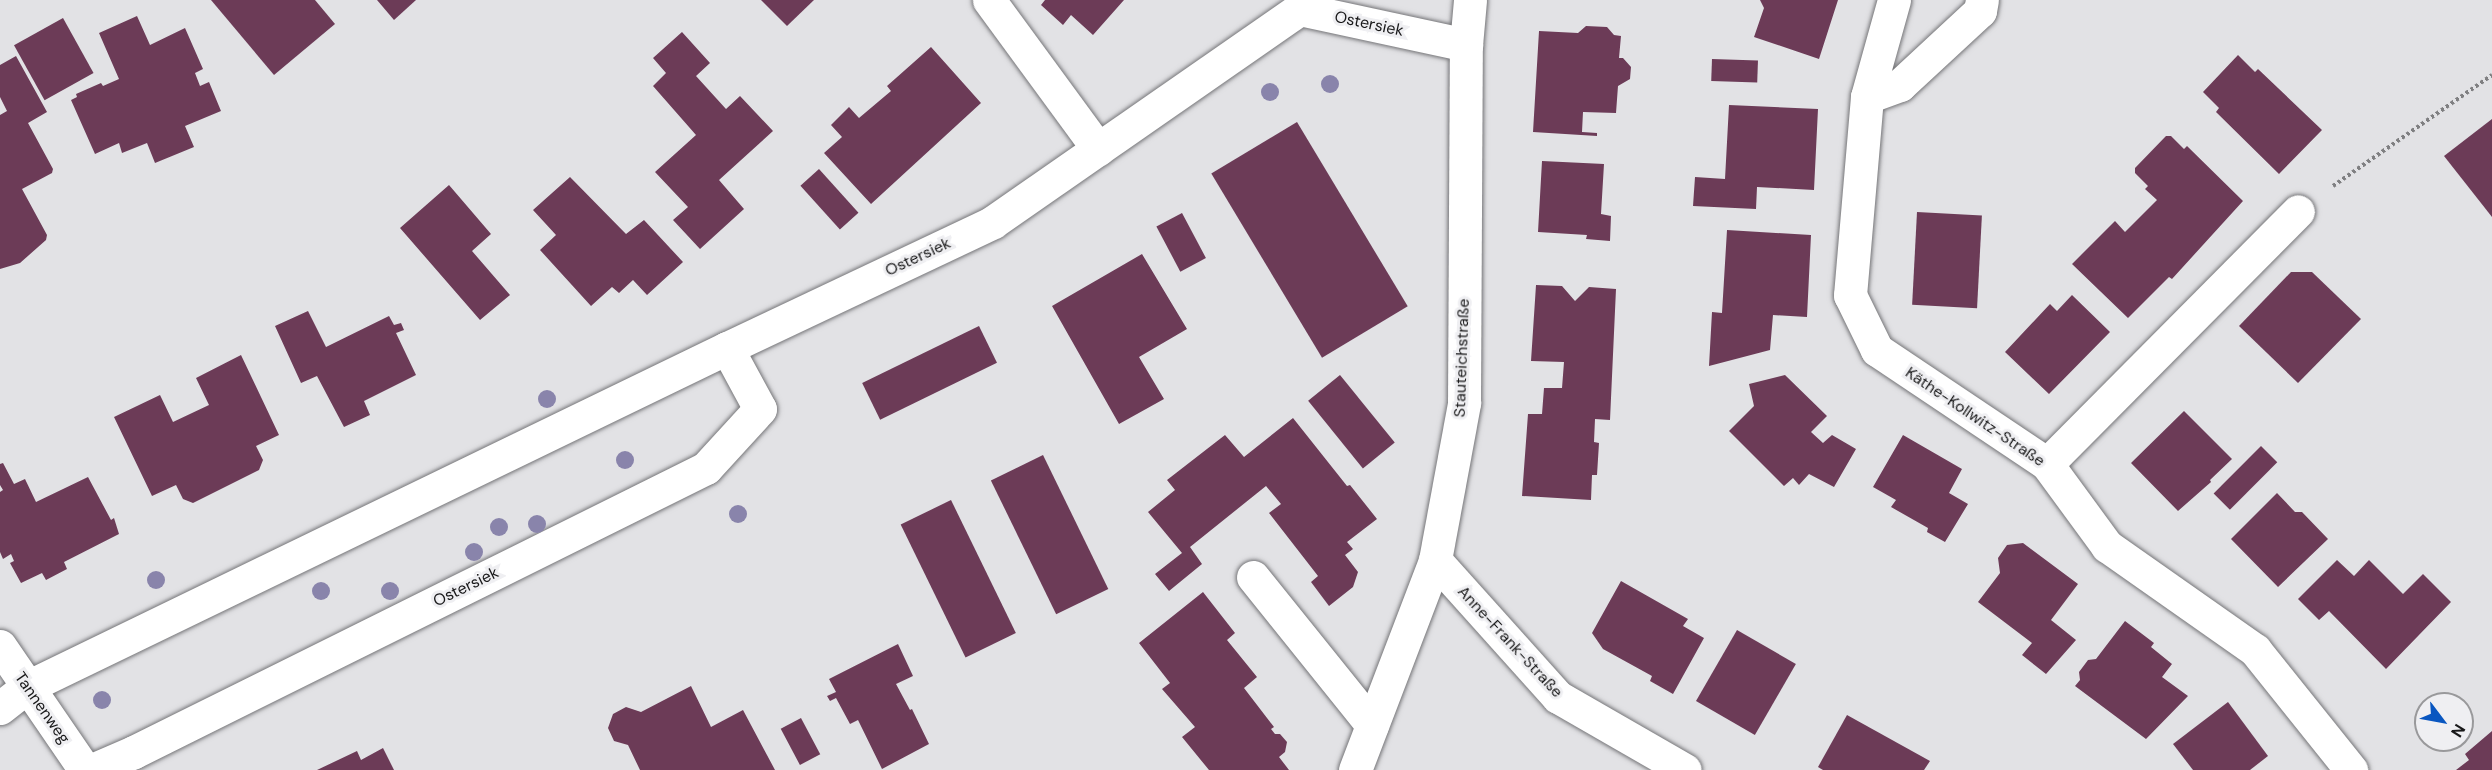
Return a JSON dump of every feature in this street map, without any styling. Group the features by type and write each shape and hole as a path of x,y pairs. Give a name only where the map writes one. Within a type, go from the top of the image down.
{"street":[{"path":"989,0 1098,149"},
{"name":"Stauteichstraße","path":"1355,770 1436,560 1464,403 1466,45 1470,0"},
{"name":"Käthe-Kollwitz-Straße","path":"1894,0 1868,98 1850,295 1877,350 2047,464 2106,546 2255,650 2351,770"},
{"path":"1868,98 1900,86 1980,11 1982,0"},
{"name":"Ostersiek","path":"0,708 27,687 727,348 993,222 1300,9 1466,45"},
{"path":"2047,464 2298,210"},
{"name":"Ostersiek","path":"92,770 134,752 706,468 760,410 727,348"},
{"name":"Anne-Frank-Straße","path":"1436,560 1558,697 1685,770"},
{"path":"1253,577 1372,725"},
{"name":"Tannenweg","path":"0,646 85,770"}],"path":[{"path":"2298,210 2492,75"}],"building":[{"path":"211,0 315,0 335,24 274,75"},
{"path":"377,0 416,0 394,20"},
{"path":"761,0 814,0 787,26"},
{"path":"1045,0 1124,0 1093,35 1071,15 1063,25 1041,5"},
{"path":"1760,0 1838,0 1819,59 1754,37 1764,8"},
{"path":"137,16 150,45 185,28 203,69 195,73 200,86 209,82 221,111 185,126 194,147 155,163 147,143 122,153 119,143 95,154 71,100 77,97 76,94 101,83 103,86 119,79 99,33"},
{"path":"63,18 94,73 45,100 14,45"},
{"path":"1586,26 1607,27 1614,35 1621,36 1619,58 1623,58 1631,67 1630,79 1618,86 1616,113 1583,112 1582,132 1597,133 1597,136 1533,132 1539,31 1578,33"},
{"path":"682,32 710,63 696,76 726,109 740,96 773,131 719,180 744,209 700,249 673,220 688,207 655,172 696,135 653,86 666,73 653,58"},
{"path":"931,47 981,103 871,204 824,153 842,137 831,125 849,107 859,118 891,91 887,86"},
{"path":"2238,55 2255,72 2258,69 2322,130 2279,174 2216,112 2219,108 2203,92"},
{"path":"16,56 47,112 28,123 53,169 52,173 22,189 47,235 46,240 20,263 0,269 0,115 7,111 0,97 0,65"},
{"path":"1712,59 1758,61 1757,83 1711,81"},
{"path":"1729,105 1818,109 1814,190 1757,187 1756,209 1693,206 1695,177 1725,179"},
{"path":"2492,119 2492,217 2444,156"},
{"path":"1297,122 1408,306 1322,358 1211,174"},
{"path":"2166,136 2171,136 2184,149 2187,146 2243,201 2172,279 2169,277 2128,318 2072,264 2115,221 2125,232 2157,200 2145,189 2148,186 2135,173 2135,168"},
{"path":"1542,161 1604,164 1601,214 1611,216 1610,241 1586,239 1587,235 1538,232"},
{"path":"819,169 858,213 840,230 800,186"},
{"path":"570,177 626,234 644,220 683,262 647,295 633,280 619,293 612,287 591,306 540,250 556,235 533,210"},
{"path":"449,185 491,234 472,251 510,295 480,320 400,228"},
{"path":"1917,212 1982,215 1977,308 1912,305"},
{"path":"1182,213 1206,258 1180,272 1156,227"},
{"path":"1727,230 1811,235 1807,317 1773,315 1770,350 1709,366 1712,312 1722,313"},
{"path":"1142,254 1187,329 1139,357 1164,399 1119,424 1052,306"},
{"path":"2291,272 2312,272 2361,319 2298,383 2239,326"},
{"path":"1536,285 1562,286 1575,301 1589,287 1616,289 1610,420 1595,419 1594,442 1599,443 1597,475 1592,475 1591,500 1522,496 1528,414 1542,414 1544,388 1562,388 1564,362 1531,361"},
{"path":"2072,295 2110,332 2049,394 2005,352 2050,304 2057,311"},
{"path":"308,311 326,347 389,316 394,325 401,323 404,330 396,333 416,375 364,401 370,415 344,427 317,376 301,383 275,326"},
{"path":"979,326 997,363 880,420 862,383"},
{"path":"241,355 279,435 256,446 263,460 259,470 193,503 183,499 176,485 152,496 114,417 160,395 173,422 209,405 196,378"},
{"path":"1340,375 1395,443 1363,468 1308,401"},
{"path":"1785,375 1827,416 1811,432 1823,443 1832,435 1856,449 1834,487 1809,474 1799,485 1793,478 1784,486 1729,431 1754,406 1749,384"},
{"path":"2184,411 2232,459 2210,480 2211,482 2178,511 2131,463"},
{"path":"1293,418 1347,486 1350,485 1377,519 1347,542 1353,549 1345,555 1358,572 1353,587 1329,606 1311,582 1318,576 1269,513 1281,504 1266,486 1190,547 1202,564 1169,591 1155,574 1182,553 1148,512 1175,490 1167,480 1225,435 1244,457"},
{"path":"1903,435 1962,469 1949,493 1968,504 1945,542 1927,532 1928,528 1891,507 1896,500 1873,487"},
{"path":"2261,446 2277,462 2230,510 2214,493"},
{"path":"1043,455 1108,589 1056,614 991,480"},
{"path":"3,463 14,484 25,479 36,502 88,477 111,520 114,518 119,534 64,562 67,569 46,580 42,573 21,583 10,563 14,561 11,554 3,559 0,552 0,492 3,490 0,485 0,464"},
{"path":"2277,493 2295,512 2302,512 2328,539 2278,587 2231,539"},
{"path":"951,500 1016,633 966,658 901,525"},
{"path":"2023,543 2078,584 2051,620 2076,640 2046,674 2022,655 2032,643 1978,602 2000,573 1998,558 2007,545"},
{"path":"2337,560 2354,576 2369,560 2403,594 2423,574 2451,602 2386,669 2329,611 2319,620 2298,599"},
{"path":"1621,581 1688,619 1683,626 1704,638 1673,694 1650,681 1652,676 1603,649 1592,633"},
{"path":"1203,592 1235,633 1227,640 1257,677 1244,688 1274,727 1271,729 1287,742 1285,752 1279,757 1289,770 1209,770 1182,737 1195,727 1162,689 1170,683 1139,643"},
{"path":"2125,621 2154,643 2151,647 2172,664 2162,677 2188,696 2146,739 2075,686 2080,680 2079,672 2088,660 2096,659"},
{"path":"1737,630 1796,664 1755,735 1696,701"},
{"path":"898,644 913,676 896,684 910,710 912,709 929,744 882,769 858,720 850,724 836,698 830,701 827,696 836,692 829,679"},
{"path":"691,686 711,727 743,710 775,770 640,770 628,745 614,741 608,728 613,714 626,707 641,712"},
{"path":"2228,702 2268,756 2250,770 2193,770 2173,744"},
{"path":"1847,715 1930,761 1924,770 1823,770 1818,767"},
{"path":"801,718 820,754 800,765 781,729"},
{"path":"2492,731 2492,770 2456,770 2469,760 2465,754 2474,752 2474,746"},
{"path":"383,748 394,770 317,770 357,751 361,760"}]}
